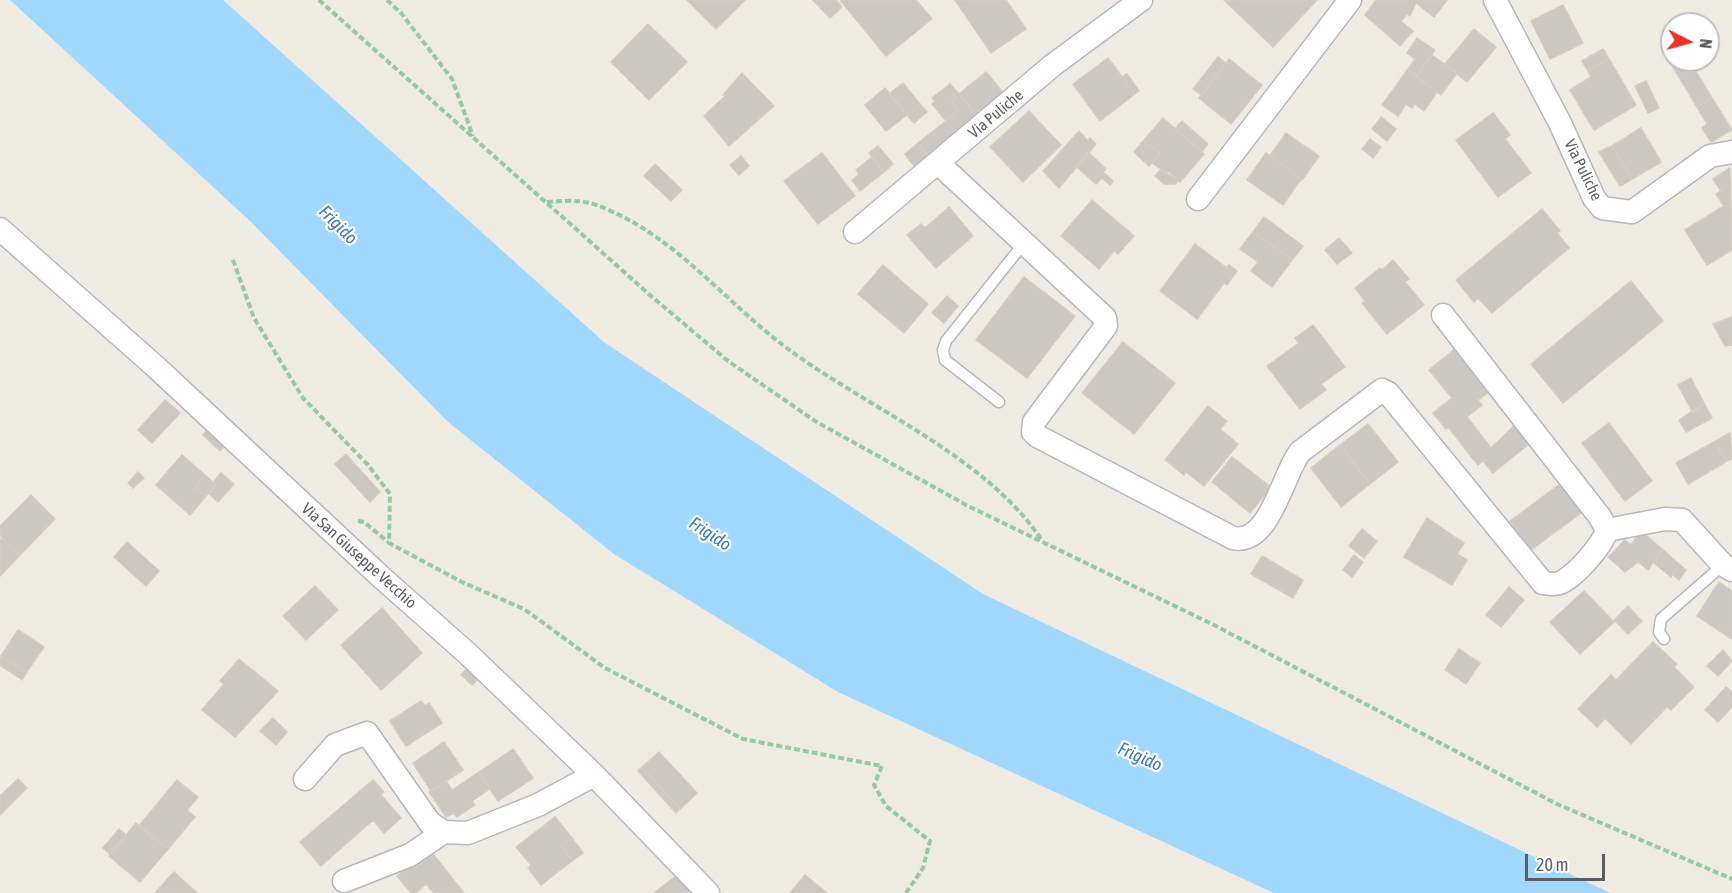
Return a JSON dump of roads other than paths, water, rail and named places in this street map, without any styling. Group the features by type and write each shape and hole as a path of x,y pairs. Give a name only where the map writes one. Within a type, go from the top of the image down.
{"street":[{"name":"Via Puliche","path":"855,232 1053,65 1141,0"},
{"path":"1198,200 1350,0"},
{"name":"Via Puliche","path":"1495,0 1560,123 1594,198 1602,208 1632,212 1710,156 1732,152"},
{"path":"938,163 1101,314 1106,326 1034,422 1033,432 1116,478 1233,538 1243,540 1252,536 1274,507 1290,473 1292,462 1300,452 1382,390 1388,393 1543,583 1554,584 1563,581 1597,550 1607,530"},
{"name":"Via San Giuseppe Vecchio","path":"0,229 157,368 381,577 468,654 594,775 708,893"},
{"path":"1443,315 1600,517 1607,530"},
{"path":"1607,530 1665,519 1682,520 1727,568"},
{"path":"305,779 334,745 367,733 430,823 444,832 468,832 538,805 594,775"},
{"path":"345,881 410,855 444,832"}],"lane":[{"path":"999,402 945,360 943,350 953,332 1024,243"},
{"path":"1664,639 1659,632 1661,619 1727,568"}],"water":[{"name":"Frigido","path":"10,0 223,0 605,343 983,594 1610,893 1274,893 838,692 614,554 448,422 250,221"}]}
